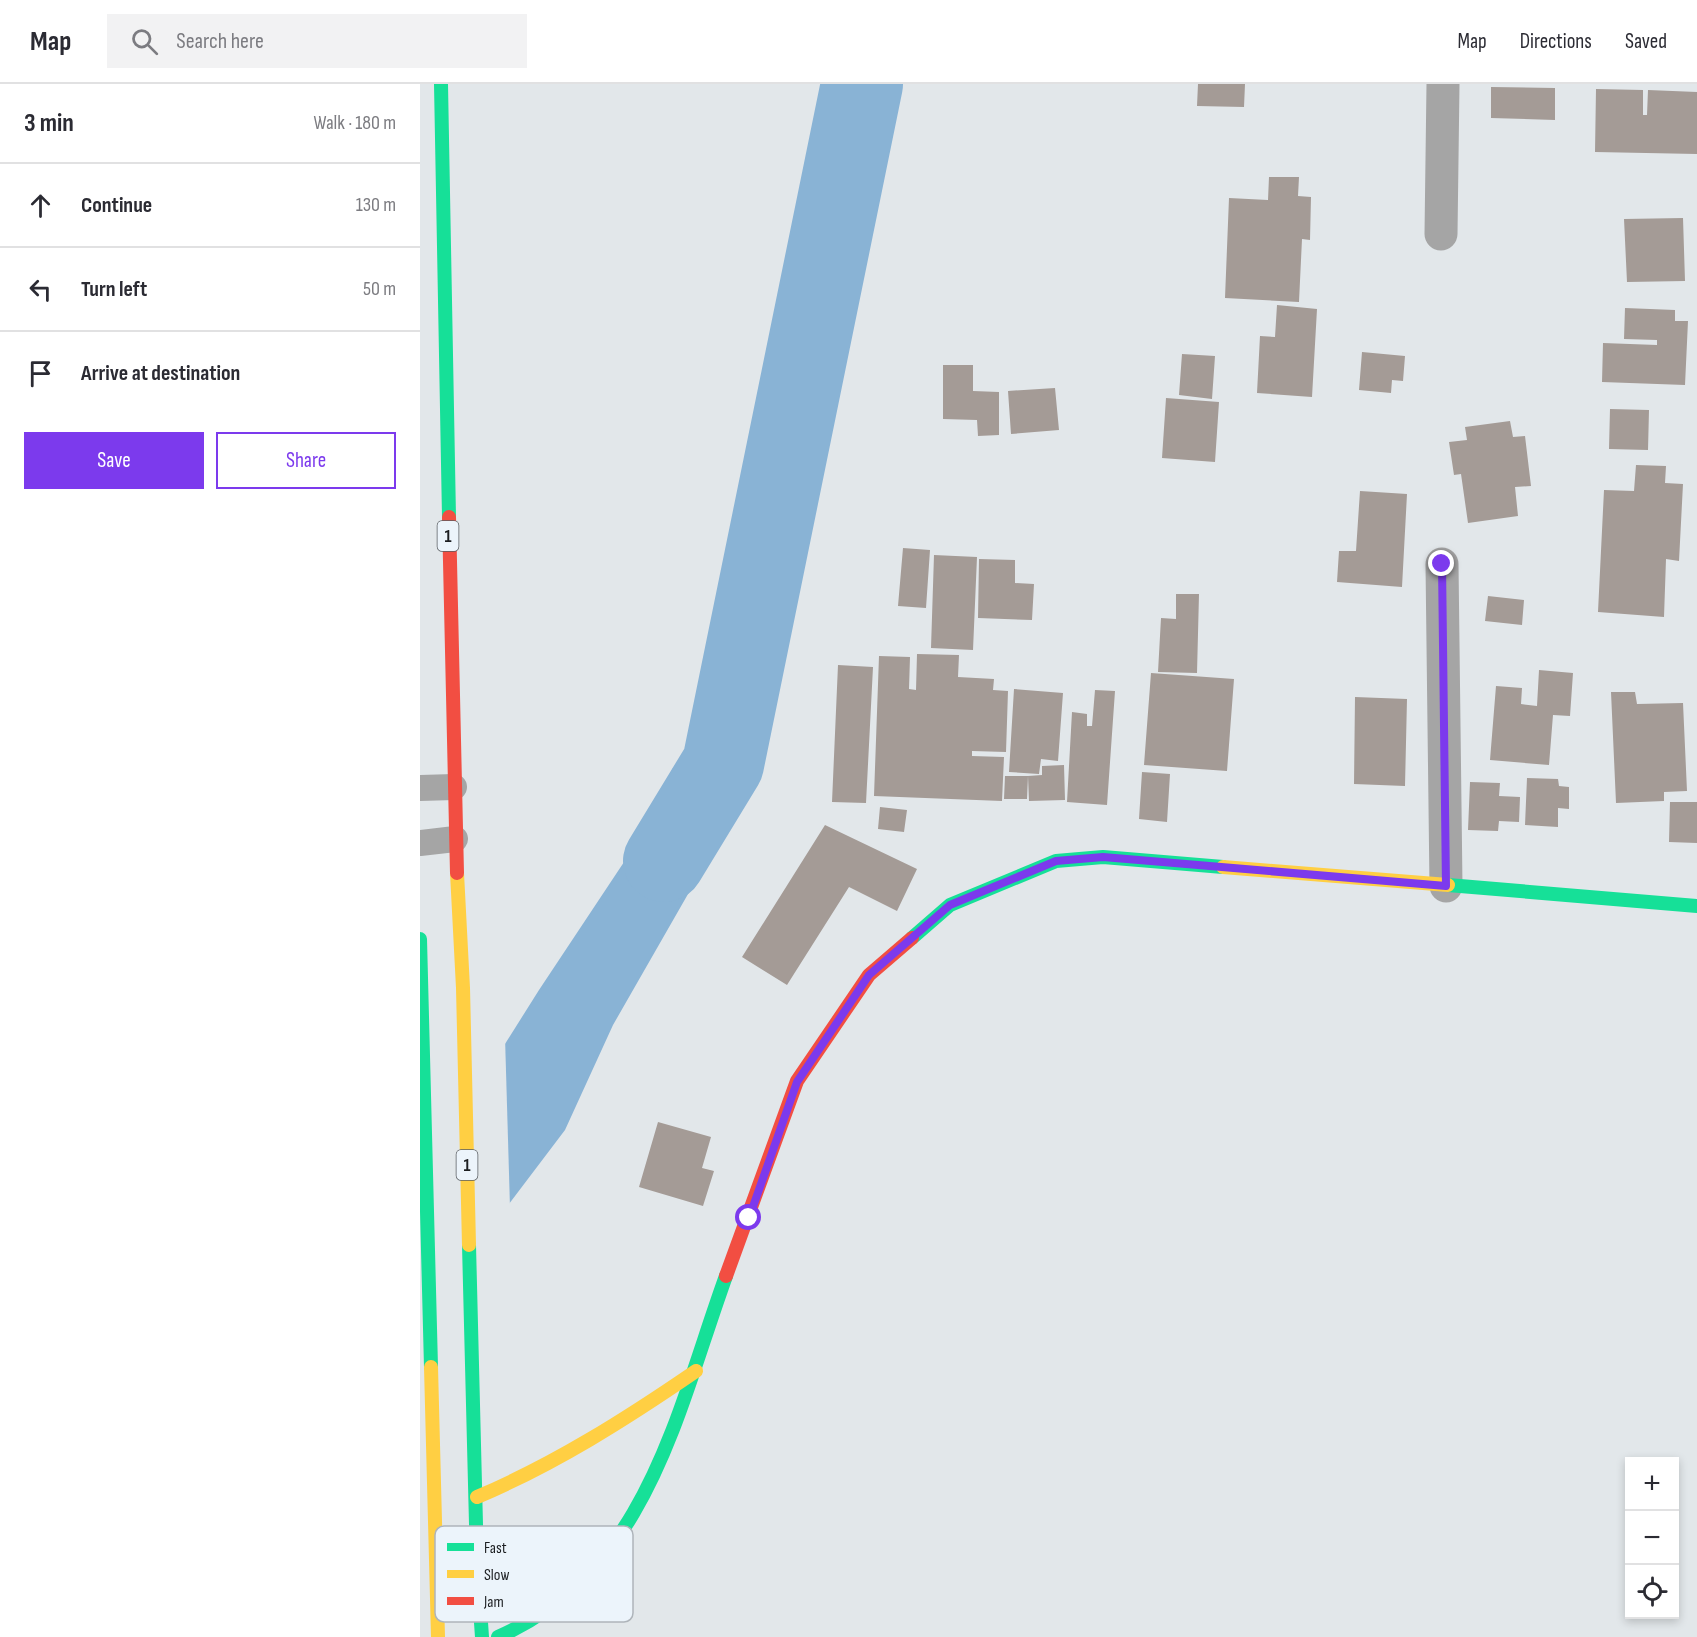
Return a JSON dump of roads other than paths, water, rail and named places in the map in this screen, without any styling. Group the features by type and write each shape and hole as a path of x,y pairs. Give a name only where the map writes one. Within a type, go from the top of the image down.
{"main road":[{"name":"1","path":"441,84 454,839 463,988 477,1526"},
{"path":"626,1526 673,1435 696,1371 703,1340 797,1082 869,975 950,905 1056,861 1103,857 1697,906"},
{"path":"420,939 436,1526"},
{"path":"477,1497 525,1478 557,1461 633,1414 696,1371"},
{"path":"438,1622 438,1637"},
{"name":"1","path":"481,1622 482,1637"},
{"path":"498,1637 528,1622"}],"street":[{"path":"1441,234 1443,84"},
{"path":"1442,564 1446,886"}],"lane":[{"path":"420,788 454,787"},
{"path":"420,843 454,839"}],"water":[{"path":"723,764 731,819 613,1025 565,1130 431,1307 420,1179 539,990 628,856 673,768"}],"waterway":[{"path":"664,861 723,764 862,84"}]}
